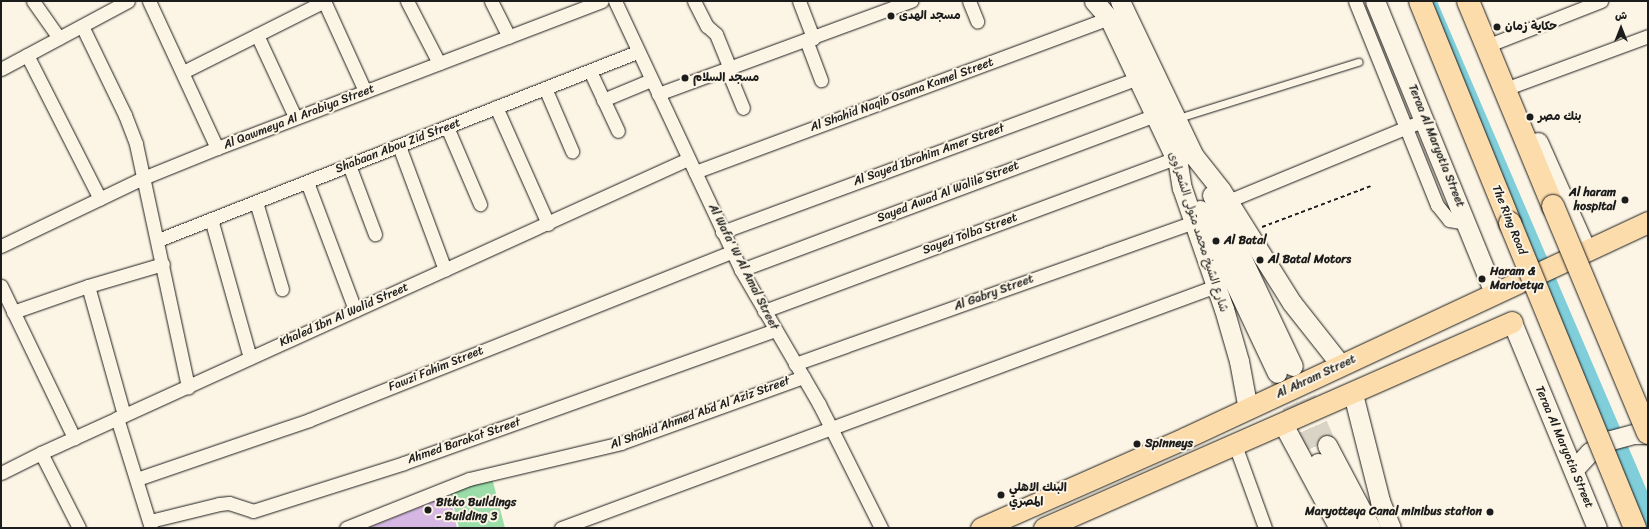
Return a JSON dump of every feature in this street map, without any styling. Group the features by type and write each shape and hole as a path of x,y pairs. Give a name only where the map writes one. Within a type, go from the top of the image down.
{"highway":[{"name":"The Ring Road","path":"1420,1 1635,528"},
{"path":"1468,1 1648,433"}],"main road":[{"name":"Teraa Al Maryotia Street","path":"1376,1 1494,293"},
{"path":"1476,1 1582,252"},
{"name":"شارع الشيخ محمد متولى الشعراوى","path":"1110,6 1136,79 1155,115 1183,159 1228,201 1292,303 1341,365"},
{"name":"شارع الشيخ محمد متولى الشعراوى","path":"1110,6 1176,119 1183,159 1180,182 1216,286 1239,361 1248,409"},
{"path":"1183,159 1285,370"},
{"name":"Al Ahram Street","path":"982,528 1248,409 1523,279 1648,222"},
{"name":"Teraa Al Maryotia Street","path":"1512,322 1574,469 1597,528"},
{"path":"1044,528 1353,394 1512,322"},
{"path":"1353,394 1380,501 1391,528"},
{"path":"1283,424 1339,528"},
{"path":"1574,469 1590,452 1611,440 1634,434 1648,433"},
{"path":"1355,528 1319,448 1371,528"}],"street":[{"path":"33,1 59,38"},
{"path":"1,69 128,1"},
{"path":"149,1 217,148"},
{"path":"183,72 325,1 365,91"},
{"path":"407,1 439,63"},
{"path":"492,1 509,37"},
{"name":"Al Qawmeya Al Arabiya Street","path":"1,246 143,178 295,117 509,37 575,6 602,1"},
{"path":"694,1 707,26 716,34 743,108"},
{"path":"799,1 820,80"},
{"path":"658,94 809,39 884,6 911,1"},
{"path":"969,1 977,21"},
{"path":"1355,1 1437,205 1449,220 1466,223"},
{"path":"1494,43 1601,1"},
{"name":"Al Wafa' W Al Amal Street","path":"620,2 638,52 722,232 741,270 832,430 881,528"},
{"name":"Al Shahid Naqib Osama Kamel Street","path":"695,172 1110,6"},
{"path":"82,26 126,115 136,144 158,240 188,387"},
{"path":"257,35 295,117"},
{"path":"1513,86 1648,36"},
{"name":"Shabaan Abou Zid Street","path":"158,240 638,52"},
{"path":"27,55 100,199"},
{"path":"590,71 618,131"},
{"name":"Al Sayed Ibrahim Amer Street","path":"722,232 1136,79"},
{"path":"604,100 651,80"},
{"path":"545,88 572,151"},
{"path":"496,107 548,224"},
{"name":"Sayed Awad Al Walile Street","path":"741,270 1155,115"},
{"path":"1228,201 1425,120"},
{"path":"447,127 480,204"},
{"path":"399,146 445,270"},
{"name":"Khaled Ibn Al Walid Street","path":"1,474 41,453 548,224 688,159"},
{"name":"Sayed Tolba Street","path":"764,311 1183,159"},
{"path":"349,165 375,234"},
{"path":"307,182 355,310"},
{"path":"256,202 282,289"},
{"path":"211,219 250,358"},
{"name":"Al Gabry Street","path":"795,364 1193,222"},
{"name":"Fawzi Fahim Street","path":"137,479 309,420 732,252"},
{"path":"13,312 88,286 163,264"},
{"path":"1,286 74,438"},
{"path":"88,286 120,417 150,525"},
{"path":"561,528 585,524 1216,286"},
{"name":"Ahmed Barakat Street","path":"150,525 219,504 229,503 253,511 411,460 775,330"},
{"name":"Al Shahid Ahmed Abd Al Aziz Street","path":"346,528 469,479 621,443 803,377"},
{"path":"1235,444 1265,528"},
{"path":"41,453 79,528"}],"lane":[{"path":"1176,119 1358,62"}],"path":[{"path":"1248,232 1371,186"}],"green space":[{"path":"492,478 505,528 459,528 450,491"}],"water":[{"path":"1408,1 1437,1 1648,493 1648,528 1632,528"}],"building":[{"name":"Bitko Buildings - Building 3","path":"450,495 457,528 368,528"}],"tunnel":[{"path":"1295,371 1327,445"},
{"path":"1279,378 1312,451"}],"place":[{"name":"مسجد الهدى","path":"891,16"},
{"name":"حكاية زمان","path":"1497,27"},
{"name":"مسجد السلام","path":"685,78"},
{"name":"بنك مصر","path":"1530,117"},
{"name":"Al haram hospital","path":"1625,200"},
{"name":"Al Batal","path":"1216,241"},
{"name":"Al Batal Motors","path":"1260,260"},
{"name":"Haram & Marioetya","path":"1482,279"},
{"name":"Spinneys","path":"1137,444"},
{"name":"البنك الاهلي المصري","path":"1001,495"},
{"name":"Bitko Buildings - Building 3","path":"428,510"},
{"name":"Maryotteya Canal minibus station","path":"1490,512"}]}
